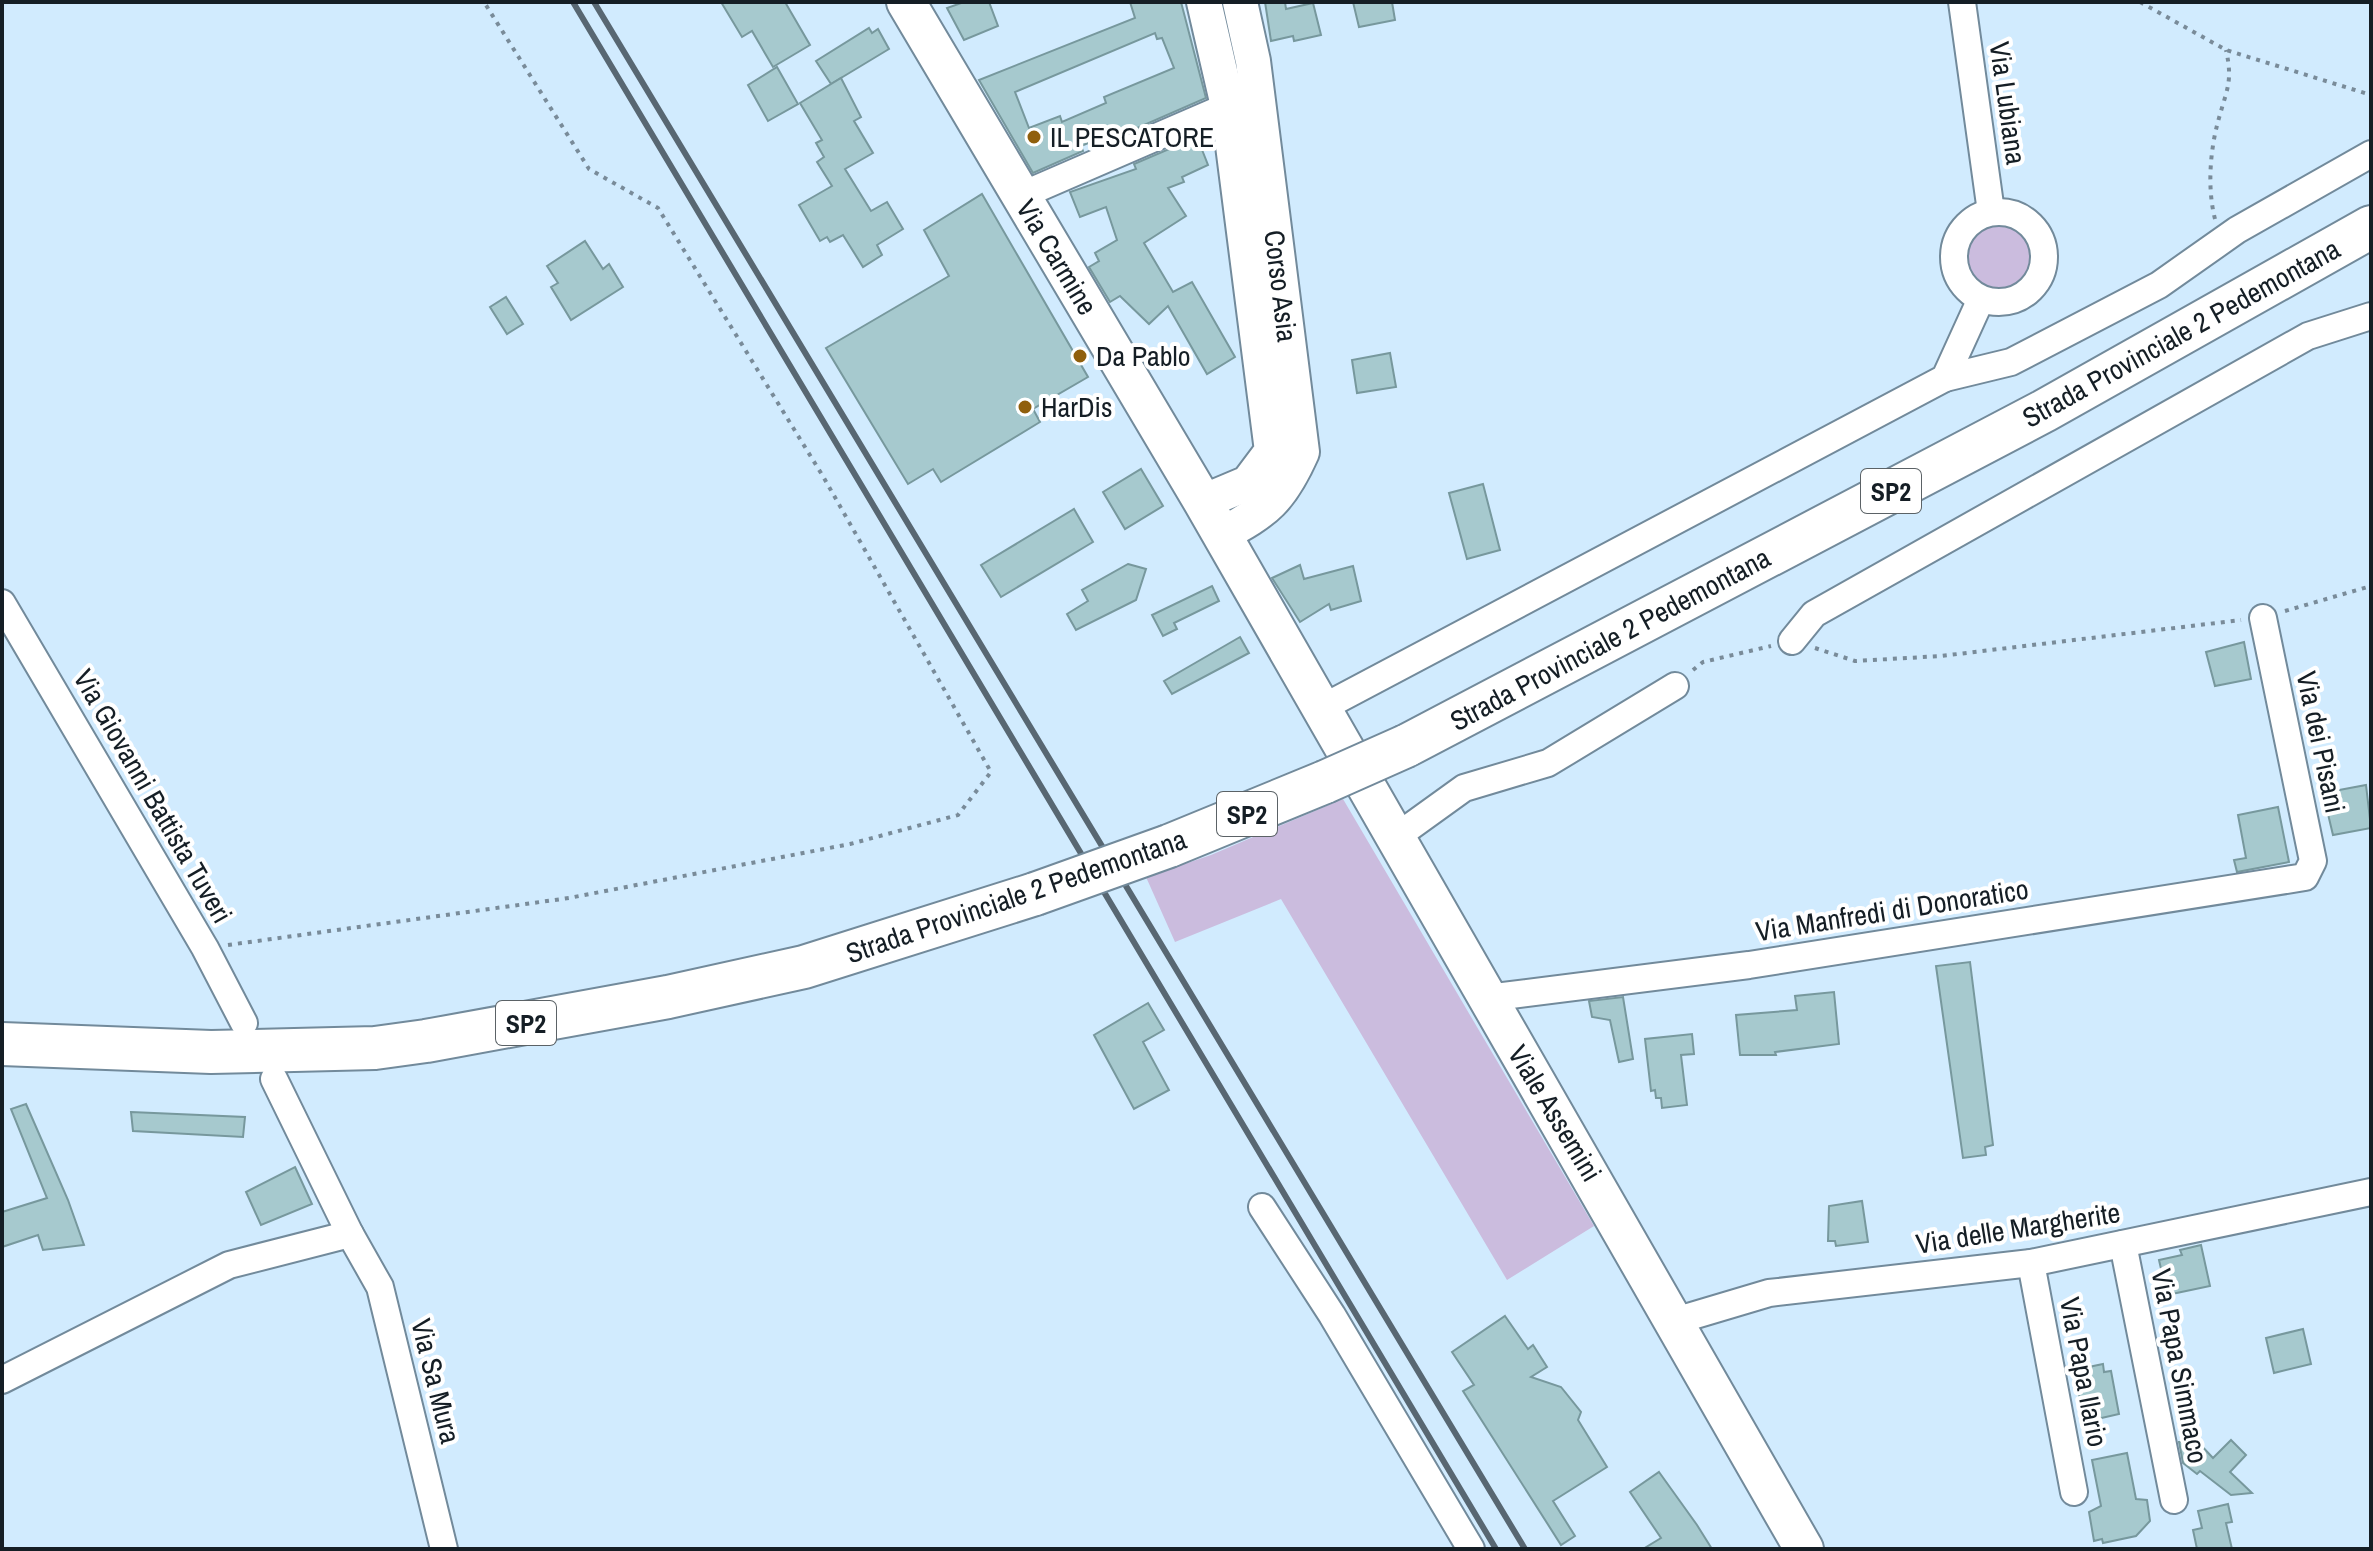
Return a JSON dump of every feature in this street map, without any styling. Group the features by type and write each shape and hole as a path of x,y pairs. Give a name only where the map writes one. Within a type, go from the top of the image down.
{"main road":[{"name":"Via Carmine","path":"906,2 1313,693"},
{"name":"Strada Provinciale 2 Pedemontana","path":"2,1044 211,1052 375,1048 426,1041 668,997 804,967 1035,894 1169,846 1406,746 2044,411 2371,227"},
{"name":"Viale Assemini","path":"1313,693 1804,1549"}],"street":[{"name":"Corso Asia","path":"1203,502 1248,483 1272,451 1228,106 1204,2"},
{"name":"Corso Asia","path":"1221,535 1252,519 1285,490 1302,452 1253,61 1240,2"},
{"name":"Via Lubiana","path":"1962,2 1991,212"},
{"path":"1020,196 1228,106"},
{"path":"1313,693 1945,378 2011,362 2159,285 2221,241 2371,154"},
{"path":"1991,212 2021,218 2033,227 2045,255 2043,271 2025,295 2011,302 1981,299 1959,280 1954,252 1966,226 1991,212"},
{"path":"1945,378 1981,299"},
{"path":"1792,641 1814,614 2308,336 2371,316"},
{"name":"Via Giovanni Battista Tuveri","path":"2,603 205,948 244,1023"},
{"name":"Via dei Pisani","path":"2263,618 2313,861 2305,877"},
{"path":"1396,837 1464,788 1548,763 1675,686"},
{"name":"Via Manfredi di Donoratico","path":"1487,998 1749,965 2305,877"},
{"name":"Via Sa Mura","path":"274,1079 350,1234 380,1287 444,1549"},
{"name":"Via delle Margherite","path":"1675,1321 1769,1293 2031,1263 2371,1192"},
{"path":"1262,1207 1332,1315 1471,1549"},
{"path":"2,1380 229,1265 350,1234"},
{"name":"Via Papa Simmaco","path":"2123,1244 2174,1500"},
{"name":"Via Papa Ilario","path":"2031,1263 2074,1492"}],"path":[{"path":"205,948 569,898 850,844 958,815 991,772 824,478 658,208 589,169 484,2"},
{"path":"2140,2 2226,50 2371,95"},
{"path":"2221,241 2210,199 2219,118 2228,94 2231,72 2226,50"},
{"path":"1675,686 1703,662 1792,641 1855,661 1941,656 2263,618 2371,586"}],"shaded area":[{"path":"1999,222 2018,228 2028,238 2034,257 2028,276 2018,286 1999,292 1980,286 1970,276 1964,257 1970,238 1980,228"},
{"path":"1343,799 1594,1226 1507,1280 1281,899 1175,942 1146,877 1211,855"}],"building":[{"path":"721,2 785,2 810,45 773,67 752,31 742,37"},
{"path":"964,2 989,2 998,26 964,40 947,8"},
{"path":"1130,2 1181,2 1206,98 1119,136 1117,131 1081,146 1083,151 1033,173 979,80 1135,18","holes":["1155,33 1157,39 1162,38 1174,68 1104,97 1106,103 1062,122 1060,116 1029,128 1015,92"]},
{"path":"1265,2 1285,2 1286,9 1313,3 1321,35 1294,41 1293,36 1271,41"},
{"path":"1353,2 1392,2 1395,20 1359,27"},
{"path":"869,28 872,33 878,29 889,49 831,84 816,61"},
{"path":"777,67 798,104 768,121 748,85"},
{"path":"841,78 861,117 854,121 873,153 845,169 871,211 887,202 903,229 877,245 882,255 863,267 843,235 830,242 827,237 820,241 799,205 832,186 817,162 824,157 816,143 822,140 800,103"},
{"path":"1197,137 1208,165 1182,177 1184,182 1168,188 1186,216 1144,243 1173,292 1192,282 1235,357 1207,374 1168,306 1149,324 1120,296 1110,302 1089,267 1099,261 1095,253 1117,240 1106,207 1080,217 1070,192 1136,169 1134,164"},
{"path":"982,194 1088,377 1033,409 1040,422 941,482 933,469 908,484 826,348 949,276 924,230"},
{"path":"585,241 603,269 609,264 623,287 571,320 551,287 558,283 547,266"},
{"path":"506,297 523,324 507,334 490,307"},
{"path":"1390,353 1396,387 1357,393 1352,360"},
{"path":"1141,469 1163,506 1125,529 1103,492"},
{"path":"1483,484 1500,550 1467,559 1449,493"},
{"path":"1074,509 1093,542 1001,597 981,565"},
{"path":"1128,564 1146,569 1136,600 1076,630 1067,614 1088,601 1082,590"},
{"path":"1300,565 1304,579 1353,566 1361,601 1331,610 1329,604 1300,622 1272,578"},
{"path":"1212,586 1219,601 1174,623 1177,629 1163,636 1152,615"},
{"path":"1240,637 1249,653 1172,694 1164,681"},
{"path":"2244,642 2251,679 2215,686 2206,652"},
{"path":"2366,785 2371,828 2333,835 2323,793"},
{"path":"2278,807 2289,862 2237,872 2234,860 2246,858 2238,815"},
{"path":"1970,962 1993,1145 1985,1147 1986,1155 1963,1158 1936,966"},
{"path":"1834,992 1839,1044 1775,1052 1776,1055 1740,1055 1736,1015 1797,1010 1795,996"},
{"path":"1623,997 1633,1059 1619,1062 1610,1020 1592,1017 1589,1001"},
{"path":"1148,1003 1164,1030 1143,1042 1169,1090 1134,1109 1094,1035"},
{"path":"1692,1034 1694,1054 1681,1055 1687,1105 1662,1108 1661,1098 1656,1098 1655,1090 1651,1091 1645,1039"},
{"path":"26,1104 84,1245 43,1250 38,1235 2,1247 2,1212 47,1198 11,1109"},
{"path":"131,1112 245,1117 243,1137 133,1131"},
{"path":"295,1167 312,1204 261,1225 246,1192"},
{"path":"1862,1201 1868,1242 1836,1246 1835,1241 1828,1241 1829,1206"},
{"path":"2201,1245 2210,1286 2167,1295 2159,1260 2182,1255 2180,1250"},
{"path":"1505,1316 1528,1349 1533,1345 1547,1367 1531,1377 1561,1387 1581,1412 1578,1420 1607,1467 1553,1501 1575,1536 1561,1545 1463,1391 1474,1385 1452,1352"},
{"path":"2303,1329 2311,1364 2274,1373 2266,1338"},
{"path":"2103,1364 2104,1372 2111,1371 2119,1414 2084,1422 2074,1370"},
{"path":"2231,1440 2246,1455 2230,1472 2252,1493 2231,1495 2200,1471 2197,1474 2183,1463 2179,1442 2198,1442 2213,1458"},
{"path":"2127,1453 2136,1499 2147,1500 2150,1521 2136,1536 2103,1543 2102,1539 2094,1541 2089,1512 2101,1506 2092,1460"},
{"path":"1659,1472 1712,1549 1643,1549 1661,1538 1630,1492"},
{"path":"2228,1504 2232,1522 2226,1523 2232,1549 2197,1549 2193,1530 2202,1528 2198,1511"}],"railway":[{"path":"573,2 1496,1549"},
{"path":"594,2 1525,1549"}],"place":[{"name":"IL PESCATORE","path":"1034,137"},
{"name":"Da Pablo","path":"1080,356"},
{"name":"HarDis","path":"1025,407"}]}
